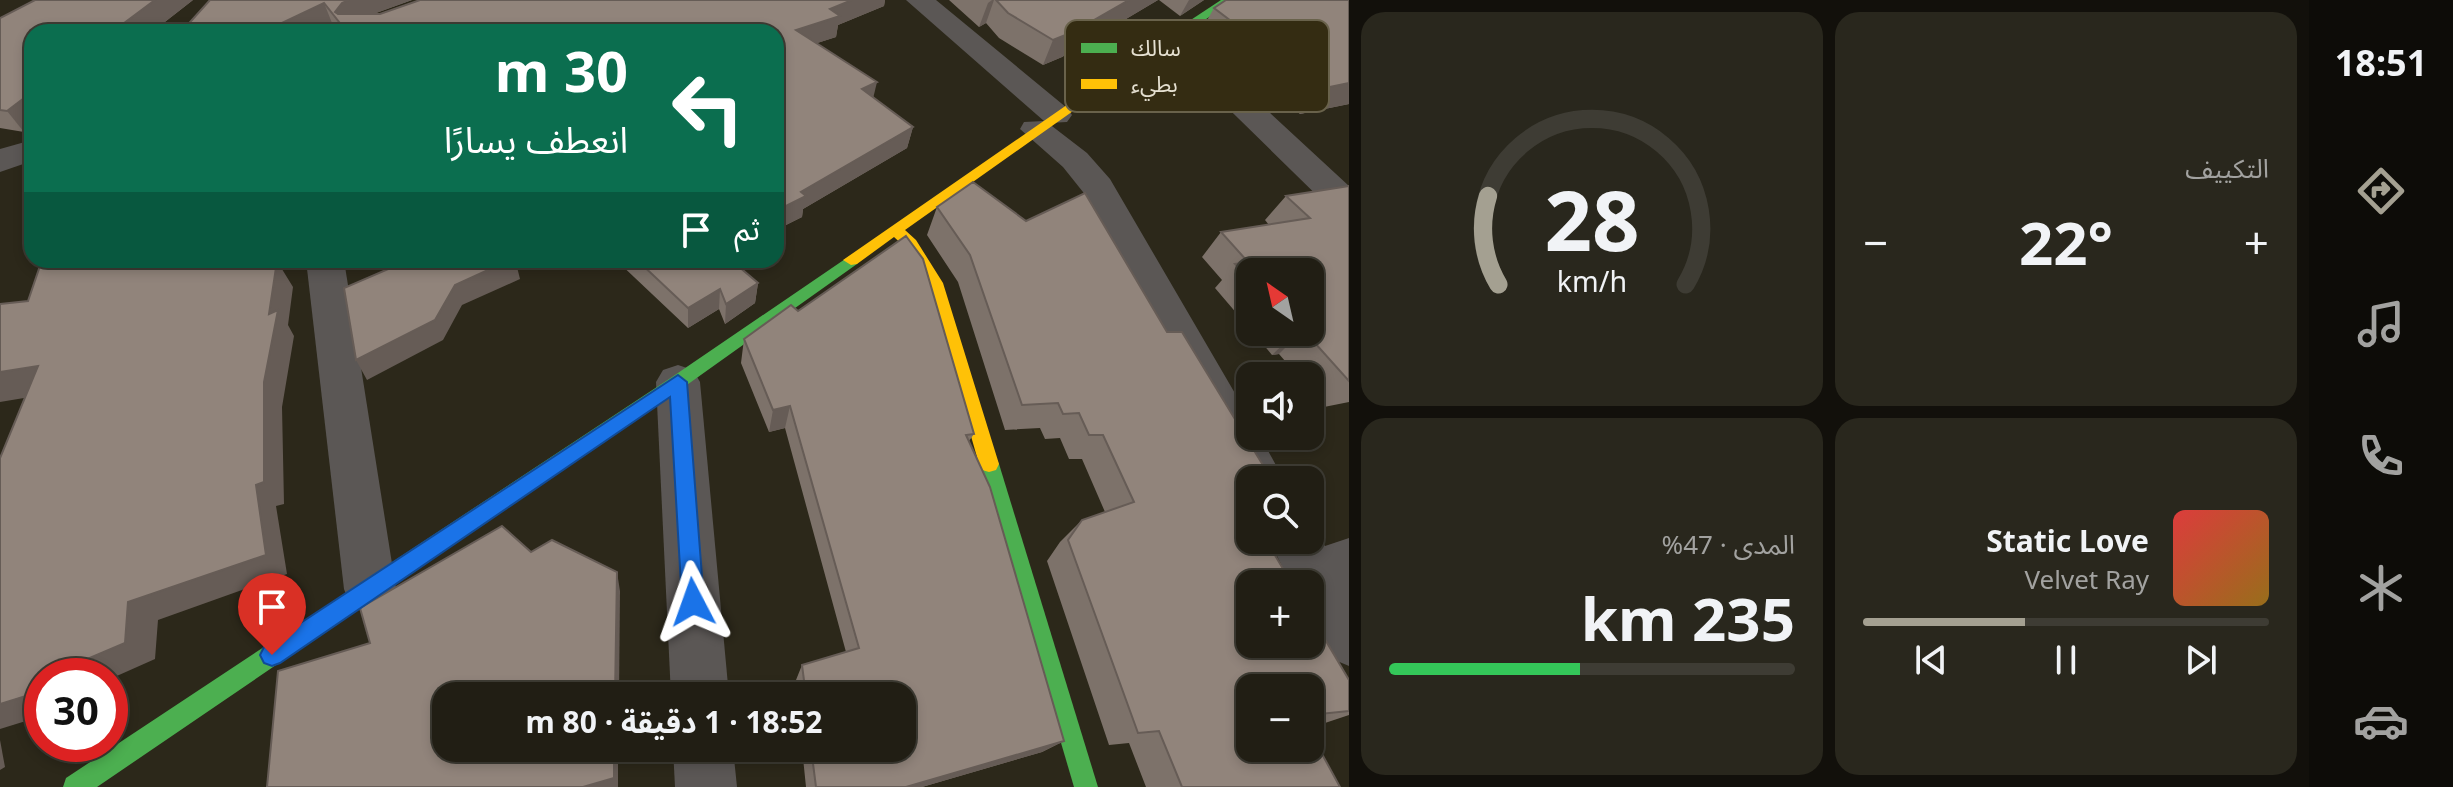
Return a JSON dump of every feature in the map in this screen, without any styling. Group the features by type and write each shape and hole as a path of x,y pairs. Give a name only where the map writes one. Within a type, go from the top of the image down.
{"street":[{"path":"919,0 1046,122 1098,187 1252,466"},
{"path":"1198,20 1228,0"},
{"path":"75,787 678,382 1065,109"},
{"path":"1250,112 1349,206"},
{"path":"0,161 24,153"},
{"path":"895,230 911,244 935,283 1086,787"},
{"path":"326,268 370,589"},
{"path":"678,382 699,682"},
{"path":"1319,559 1349,639"},
{"path":"704,762 706,787"}],"building":[{"path":"35,0 155,0 123,24 24,24 24,98 7,111 0,110 0,18"},
{"path":"210,0 349,0 335,12 380,14 420,0 852,0 830,9 840,16 796,30 877,82 862,89 913,127 801,192 806,196 784,207 784,24 341,24 324,3 280,24 188,24"},
{"path":"996,0 1129,0 1094,20 1065,20 1065,35 1053,40 1008,13"},
{"path":"1226,0 1349,0 1349,83 1329,87 1329,20 1230,20 1214,8"},
{"path":"973,182 1026,221 1085,193 1167,332 1182,332 1236,421 1236,450 1254,450 1263,466 1236,466 1236,554 1274,554 1284,570 1236,570 1236,658 1324,658 1324,638 1349,680 1349,711 1324,714 1324,674 1236,674 1236,762 1324,762 1324,758 1340,787 1182,787 1159,731 1138,733 1068,540 1082,520 1134,502 1103,435 1089,435 1079,413 1063,414 1058,403 1022,405 970,255 937,207"},
{"path":"1349,186 1349,381 1318,346 1324,346 1324,258 1244,258 1221,232 1310,218 1286,196"},
{"path":"906,236 923,259 974,434 966,435 990,487 1064,741 906,787 816,787 813,762 916,762 916,682 804,682 802,665 859,648 790,406 773,410 744,339 791,305 798,311"},
{"path":"39,268 276,268 269,314 278,310 264,382 264,482 256,485 266,555 128,602 125,643 89,658 24,658 24,697 0,704 0,458 38,366 0,372 0,304 28,301"},
{"path":"390,268 492,268 455,285 435,320 356,360 344,288"},
{"path":"646,268 740,268 758,283 726,304 720,289 688,308"},
{"path":"502,526 531,552 552,540 617,572 615,682 432,682 432,762 614,762 614,778 583,787 267,787 278,671 370,643 360,608"}],"traffic: fast":[{"path":"1198,20 1228,0"},
{"path":"75,787 678,382 851,260"},
{"path":"989,464 1086,787"}],"traffic: slow":[{"path":"851,260 1065,110"},
{"path":"895,230 911,244 935,283 989,464"}],"route":[{"path":"272,655 678,382 693,602"}]}
